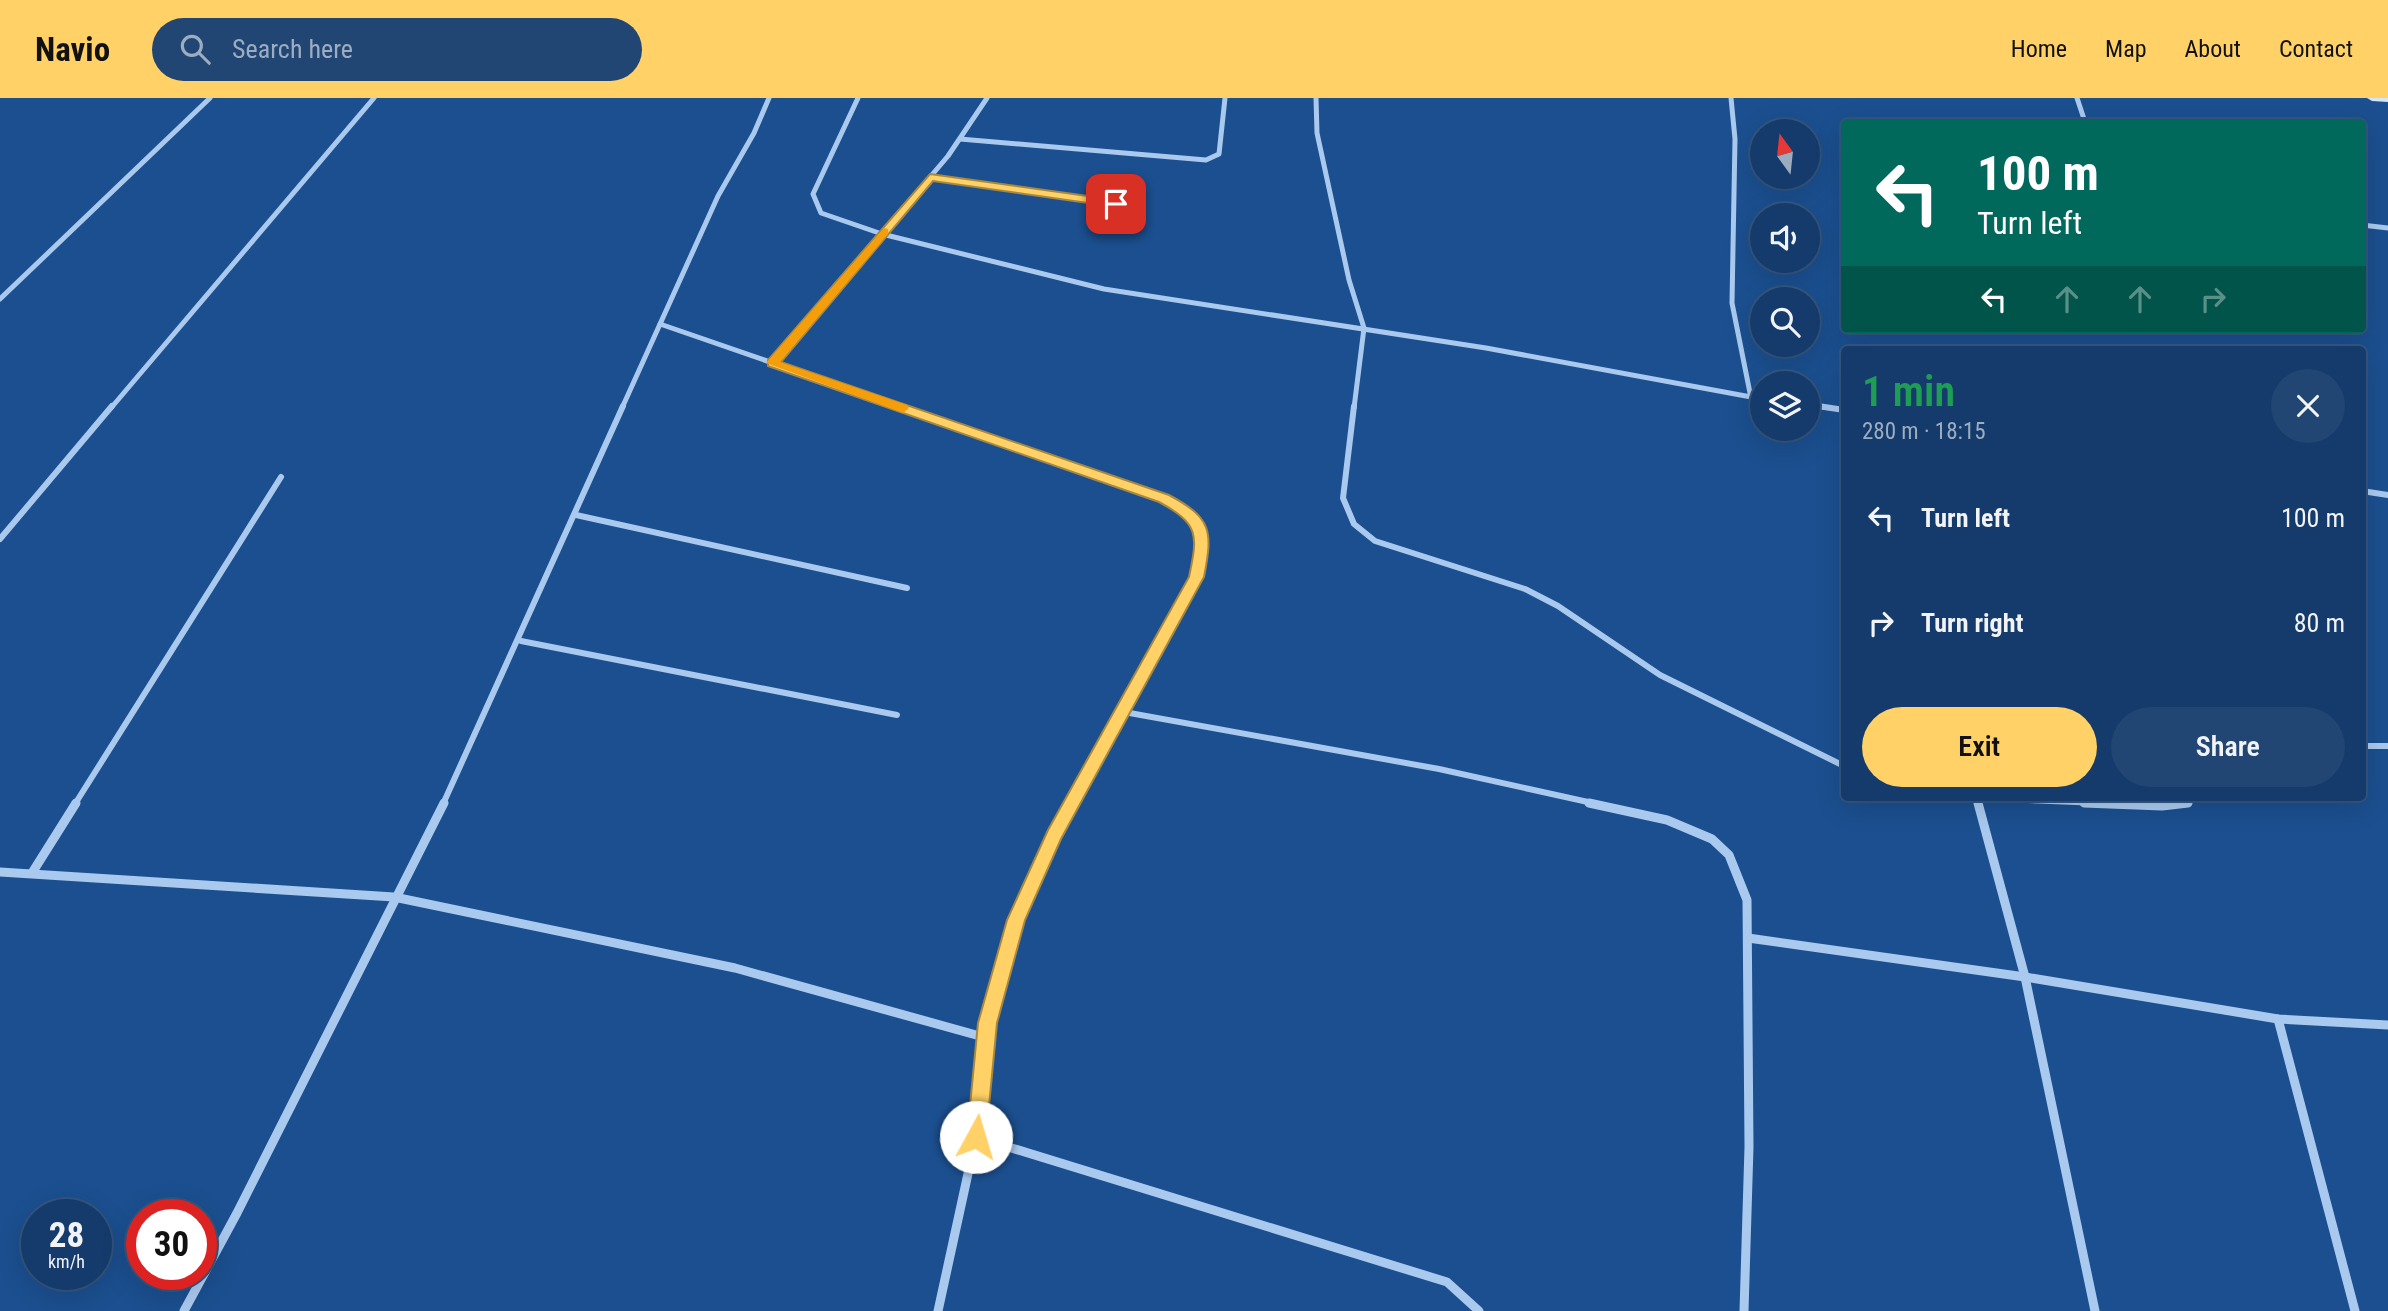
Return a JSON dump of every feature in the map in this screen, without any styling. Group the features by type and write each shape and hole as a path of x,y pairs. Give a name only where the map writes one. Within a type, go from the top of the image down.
{"street":[{"path":"0,299 210,98"},
{"path":"0,539 374,98"},
{"path":"184,1311 237,1213 394,897 459,774 521,641 718,196 754,133 769,98"},
{"path":"858,98 813,194 814,202 821,213 882,234 1104,289 1364,328 1750,398"},
{"path":"772,363 930,178 960,139 986,98"},
{"path":"960,139 1206,160 1219,154 1225,98"},
{"path":"1316,98 1317,133 1349,280 1364,328 1343,498 1348,513 1364,534 1375,541 1525,589 1558,606 1660,675 1841,765"},
{"path":"1731,98 1735,139 1732,303 1750,393"},
{"path":"2077,98 2084,119"},
{"path":"2372,98 2388,99"},
{"path":"930,178 1142,208"},
{"path":"2366,225 2388,228"},
{"path":"660,324 1164,499 1185,510 1201,526 1203,546 1196,577 1054,836 1016,920 988,1023 976,1137 938,1311"},
{"path":"1820,407 1841,410"},
{"path":"32,873 281,477"},
{"path":"2366,492 2388,495"},
{"path":"576,515 907,588"},
{"path":"521,641 897,715"},
{"path":"1124,712 1439,769 1667,820 1688,827 1726,847 1747,900 1749,1146 1744,1311"},
{"path":"2366,746 2388,746"},
{"path":"1978,801 2025,977 2095,1311"},
{"path":"2046,801 2162,806 2192,801"},
{"path":"0,872 394,897 735,968 986,1038"},
{"path":"1748,938 2025,977 2278,1019 2388,1025"},
{"path":"2278,1019 2356,1311"},
{"path":"976,1137 1447,1282 1479,1311"}],"slow traffic":[{"path":"884,232 772,363 903,408"}],"route":[{"path":"976,1137 988,1023 1016,920 1054,836 1196,577 1203,546 1201,526 1185,510 1164,499 772,363 930,178 1116,204"}]}
